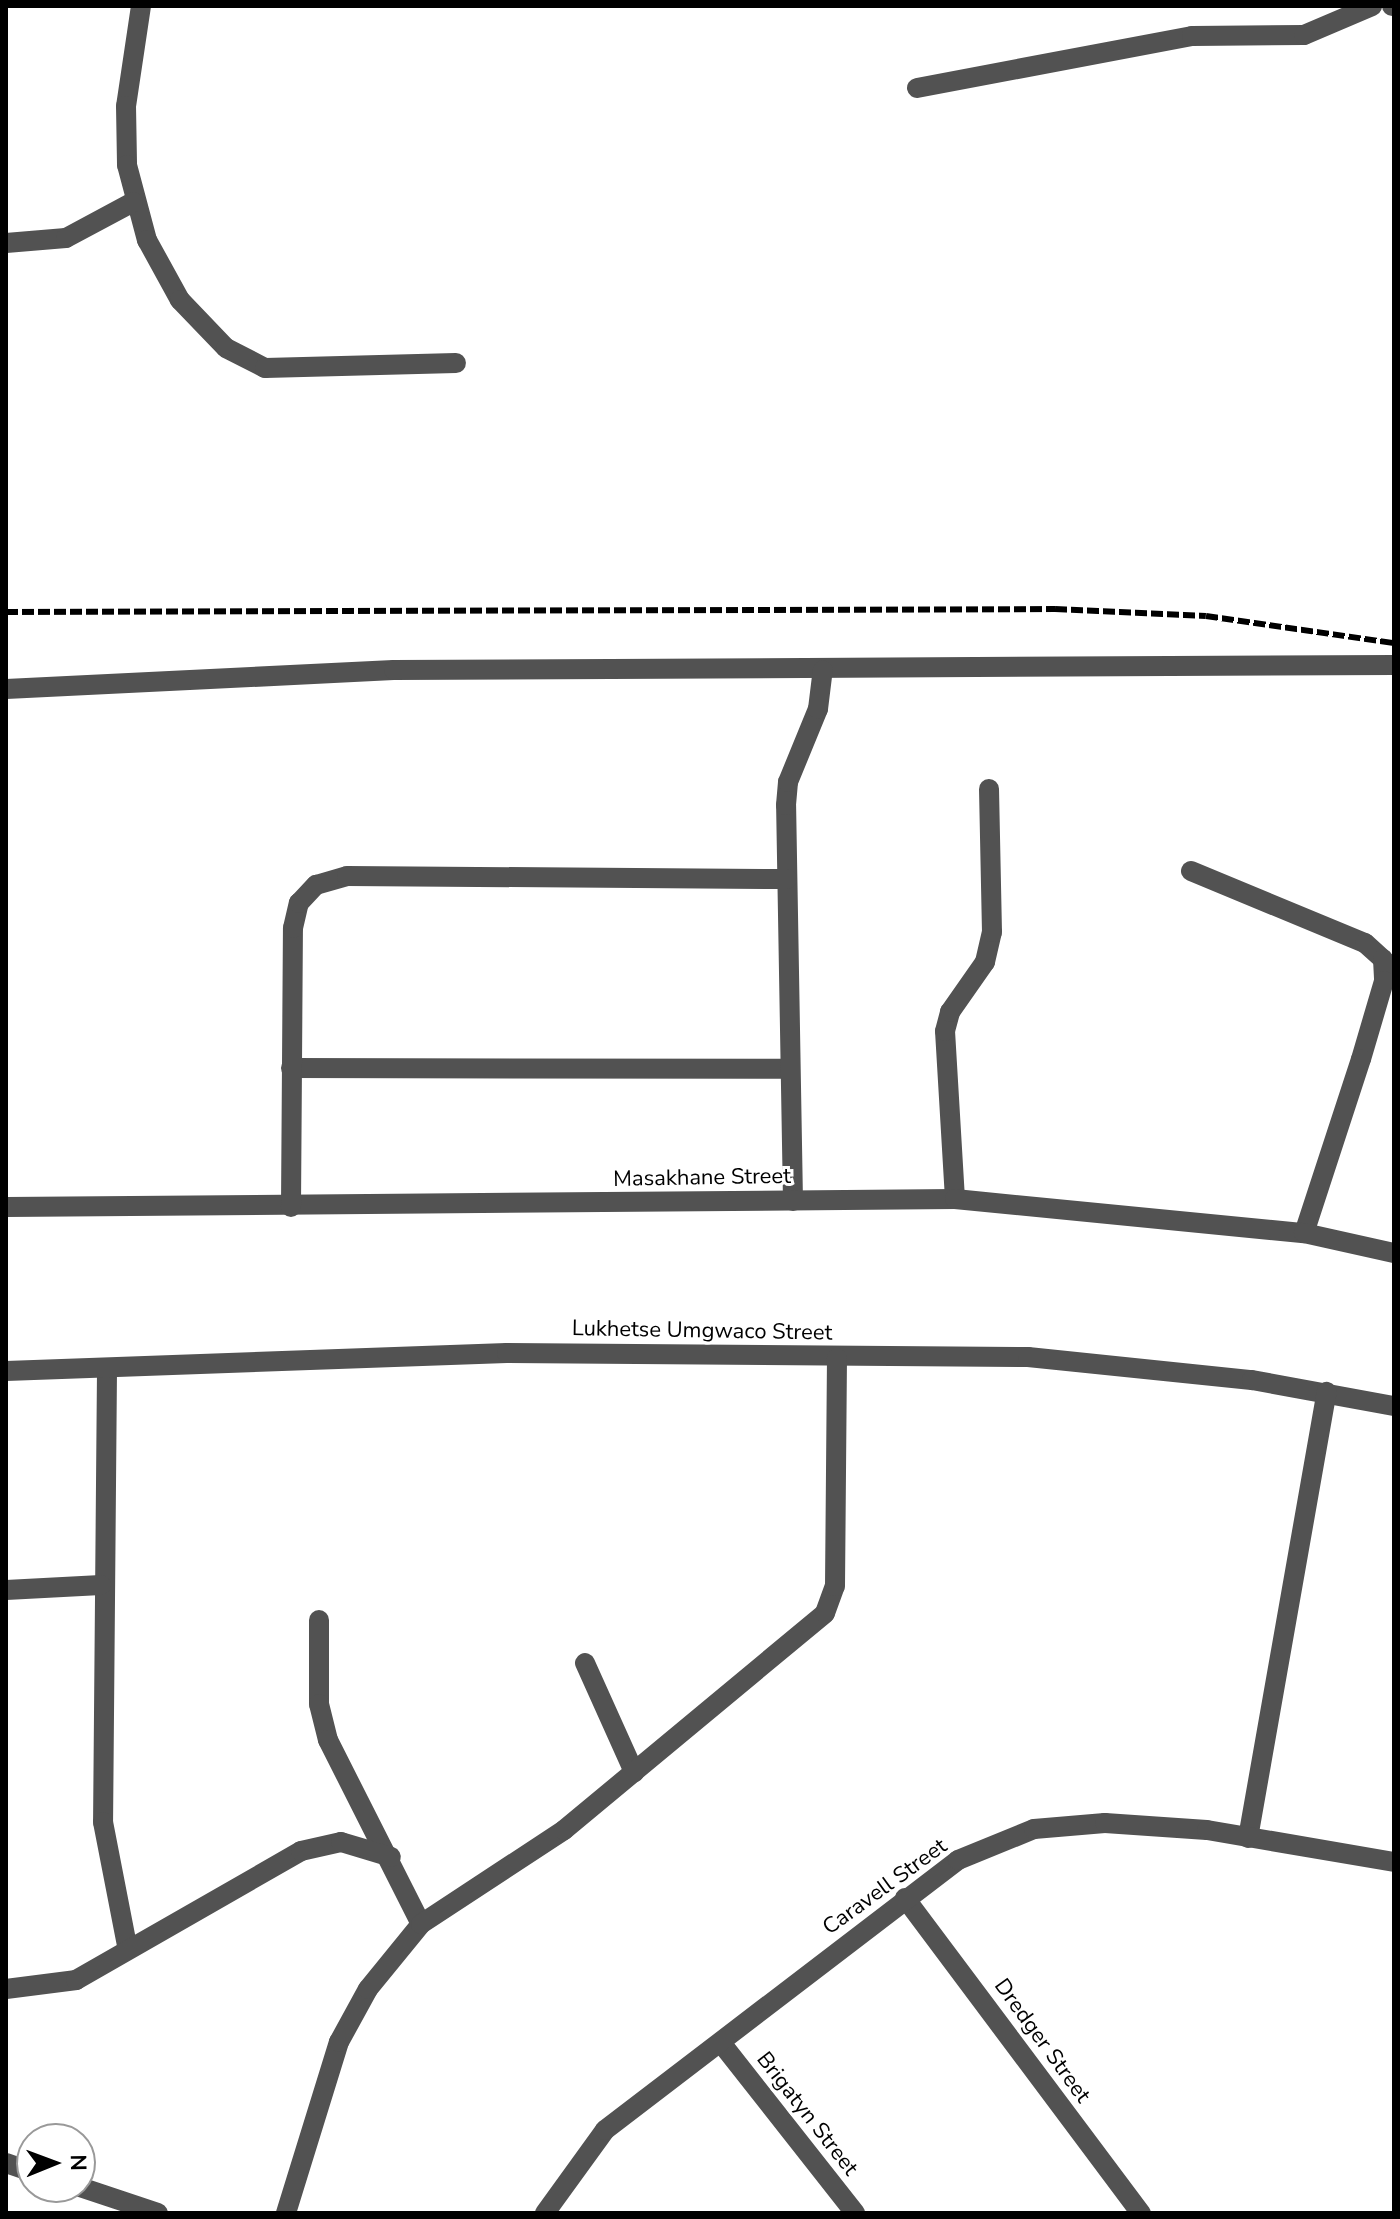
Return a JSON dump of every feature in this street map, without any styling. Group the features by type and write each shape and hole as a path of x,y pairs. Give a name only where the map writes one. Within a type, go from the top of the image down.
{"street":[{"path":"141,6 124,133 133,202 180,300 243,361 288,369 358,361 456,363"},
{"path":"917,88 1192,36 1304,35 1372,6"},
{"path":"6,243 66,238 133,202"},
{"path":"6,689 394,670 1394,665"},
{"path":"793,1201 787,1069 788,782 818,709 823,670"},
{"path":"955,1199 945,1031 950,1012 985,962 992,932 989,789"},
{"path":"1191,871 1365,943 1383,959 1384,981 1304,1233"},
{"path":"291,1207 293,928 299,903 316,885 347,876 787,879"},
{"path":"291,1068 787,1069"},
{"name":"Masakhane Street","path":"6,1207 291,1207 955,1199 1304,1233 1394,1253"},
{"name":"Lukhetse Umgwaco Street","path":"6,1371 107,1370 507,1353 837,1358 1028,1357 1327,1392 1394,1406"},
{"path":"286,2213 339,2042 368,1989 421,1924 564,1830 825,1613 835,1586 837,1358"},
{"path":"107,1370 101,1585 103,1822 127,1946"},
{"path":"1248,1838 1327,1392"},
{"path":"6,1590 101,1585"},
{"path":"319,1620 319,1704 328,1740 391,1857 421,1924"},
{"path":"585,1663 634,1772"},
{"name":"Caravell Street","path":"545,2213 605,2130 722,2044 905,1898 958,1860 1034,1829 1105,1823 1248,1838 1394,1862"},
{"path":"6,1989 76,1980 127,1946 301,1851 341,1842 391,1857"},
{"name":"Dredger Street","path":"905,1898 1141,2213"},
{"name":"Brigatyn Street","path":"722,2044 855,2213"},
{"path":"96,2192 158,2213"}],"railway":[{"path":"6,612 1055,609 1206,616 1394,643"}]}
